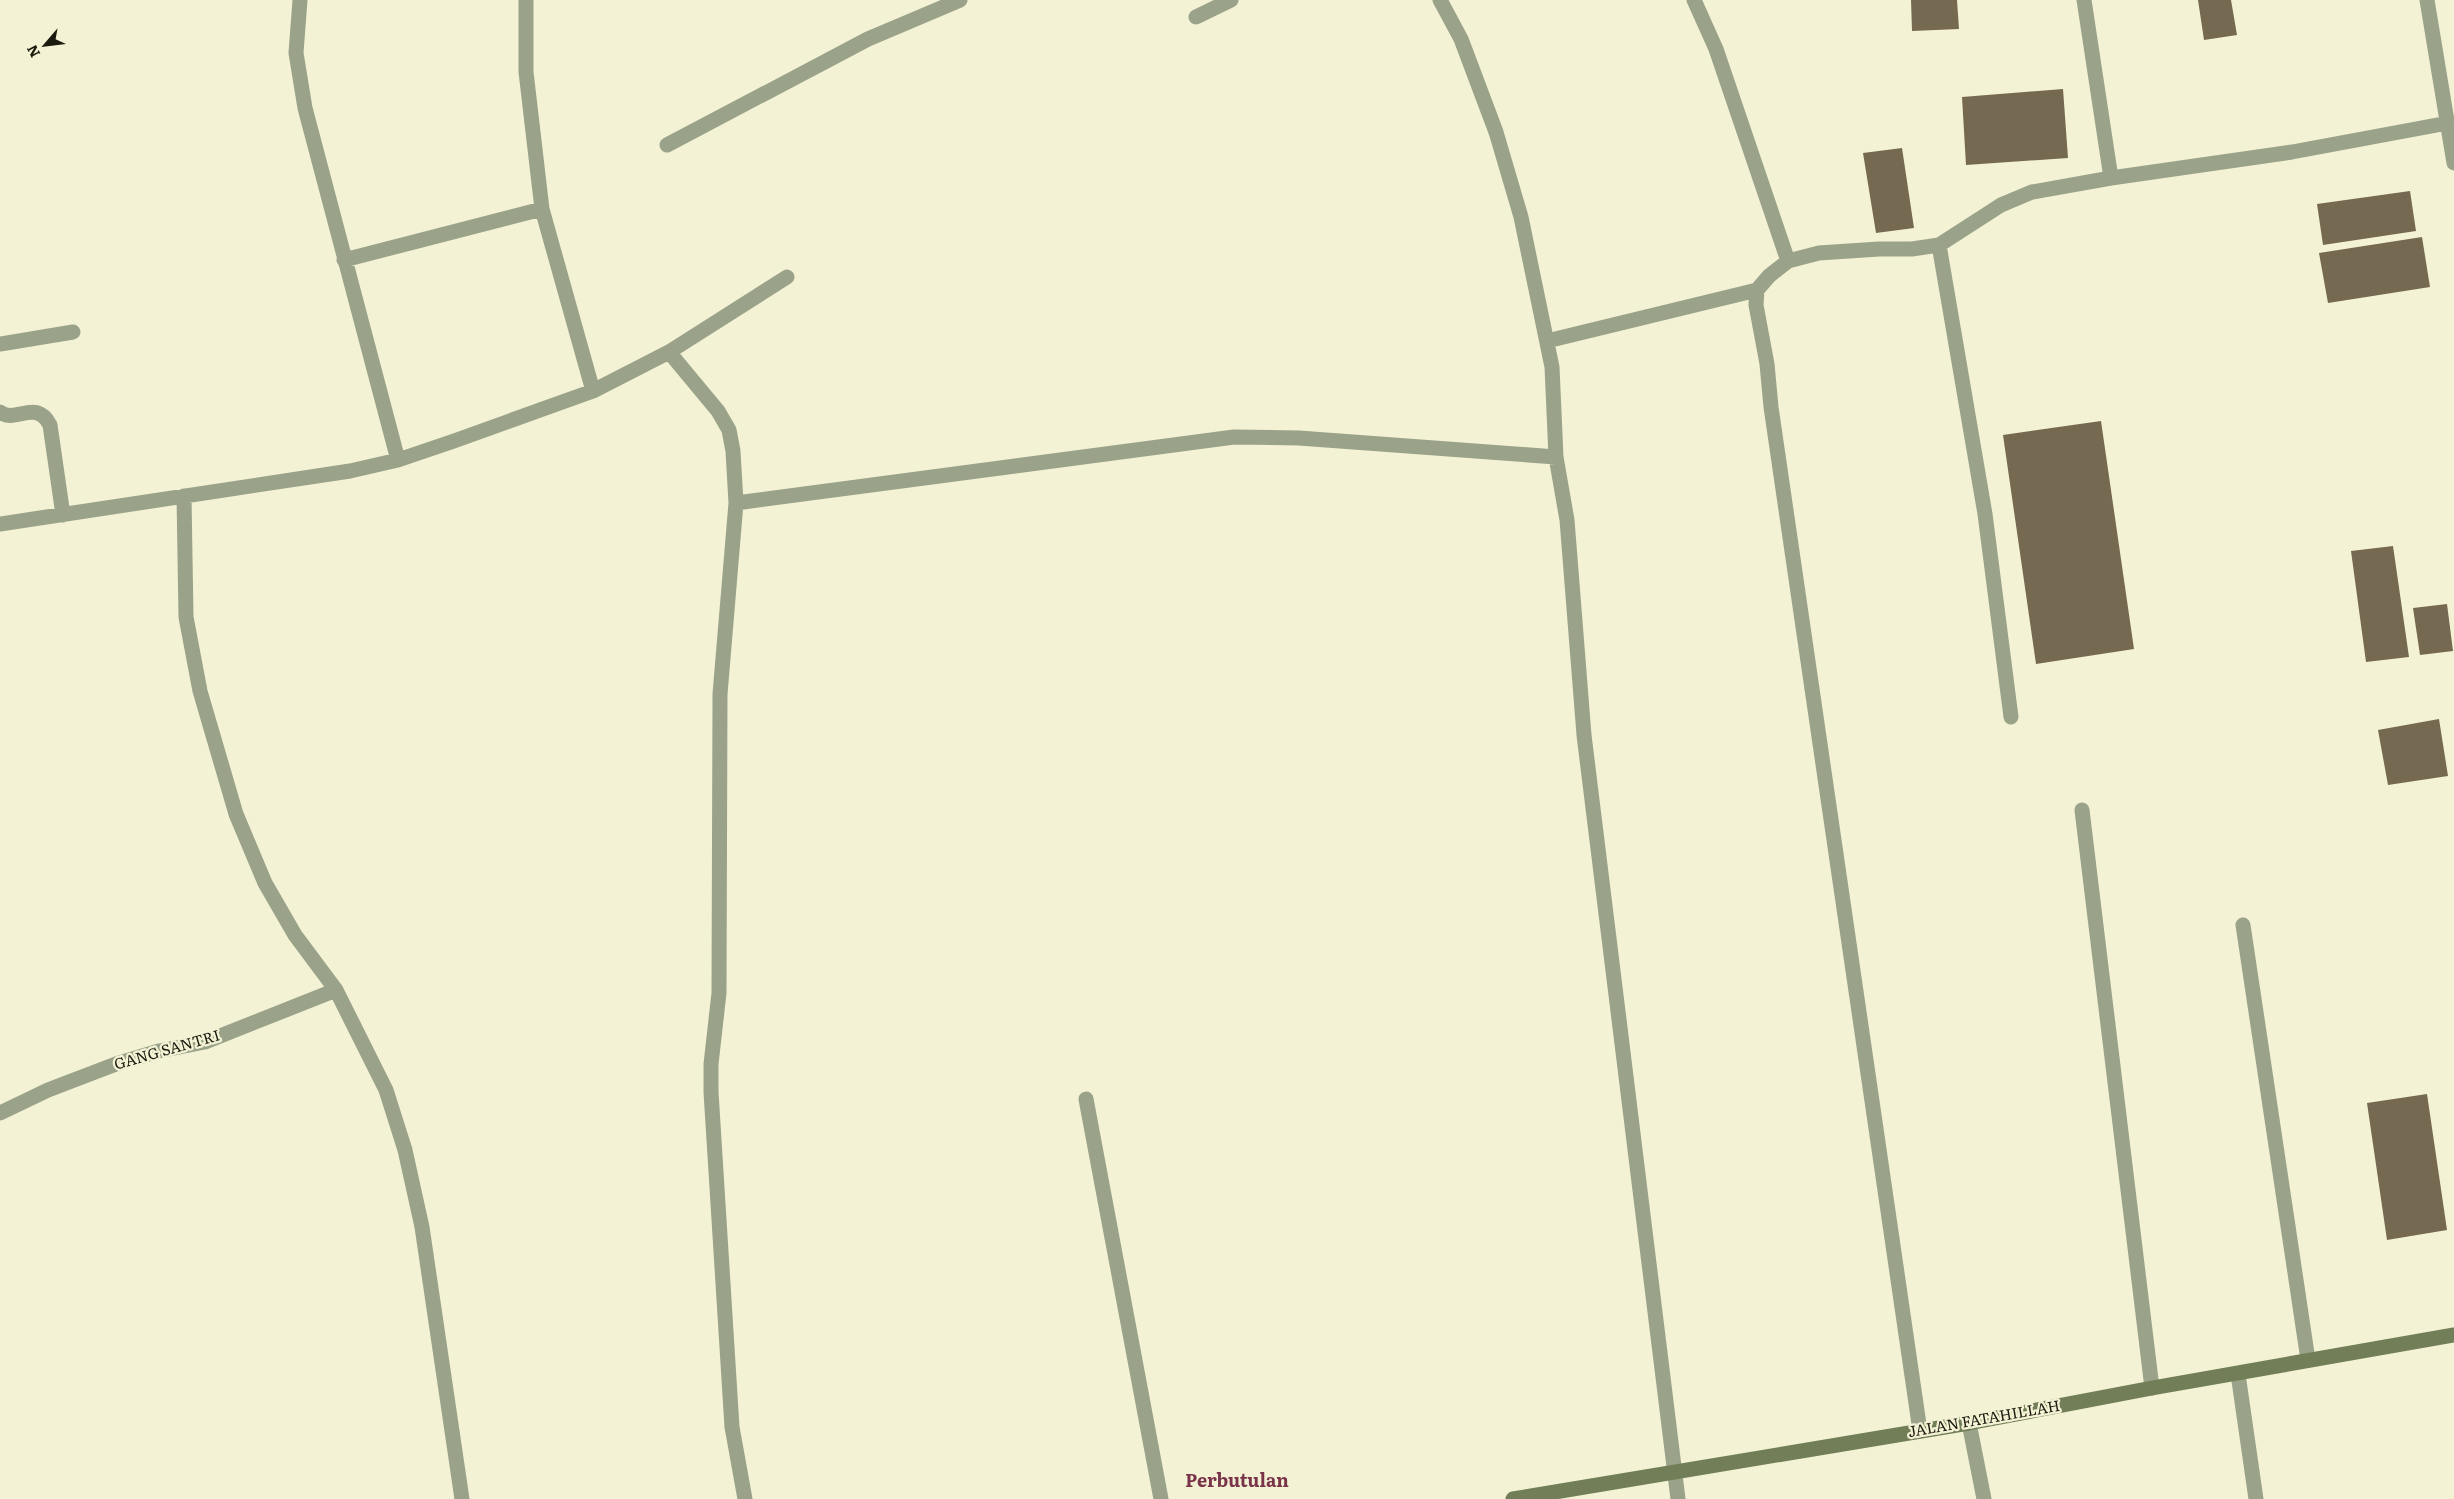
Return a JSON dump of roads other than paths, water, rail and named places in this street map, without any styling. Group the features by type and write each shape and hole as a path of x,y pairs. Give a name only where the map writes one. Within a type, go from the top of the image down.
{"street":[{"path":"300,0 296,53 305,108 398,460"},
{"path":"526,0 526,72 542,209 593,390"},
{"path":"668,145 868,39 960,0"},
{"path":"1196,17 1231,0"},
{"path":"1440,0 1461,39 1496,132 1521,217 1552,367 1556,457 1567,520 1585,745 1678,1499"},
{"path":"1694,0 1716,50 1788,262"},
{"path":"2084,0 2111,178"},
{"path":"2427,0 2454,163"},
{"path":"1547,341 1757,290 1769,276 1788,262 1819,253 1912,249 1939,245 2001,205 2032,192 2111,178 2292,152 2448,123"},
{"path":"344,260 542,209"},
{"path":"1939,245 1985,514 2011,717"},
{"path":"0,524 350,471 398,460 593,390 669,352 787,277"},
{"path":"1757,290 1756,305 1768,364 1773,418 1920,1431"},
{"path":"0,344 73,332"},
{"path":"669,352 718,411 729,430 734,452 736,503 720,694 719,993 711,1064 711,1092 732,1428 745,1499"},
{"path":"0,412 6,414 34,412 43,414 47,419 50,425 62,515"},
{"path":"736,503 1234,437 1299,438 1556,457"},
{"path":"184,496 186,616 200,691 236,814 265,883 296,935 336,990 386,1090 405,1150 422,1227 462,1499"},
{"path":"2082,810 2152,1388"},
{"path":"2243,925 2308,1360"},
{"name":"GANG SANTRI","path":"0,1113 48,1090 116,1064 159,1051 205,1042 336,990"},
{"path":"1086,1099 1161,1499"},
{"name":"JALAN FATAHILLAH","path":"1513,1499 1969,1423 2152,1388 2454,1335"},
{"path":"2238,1374 2256,1499"},
{"path":"1969,1423 1984,1499"}],"district":[{"name":"Perbutulan","path":"1237,1481"}]}
